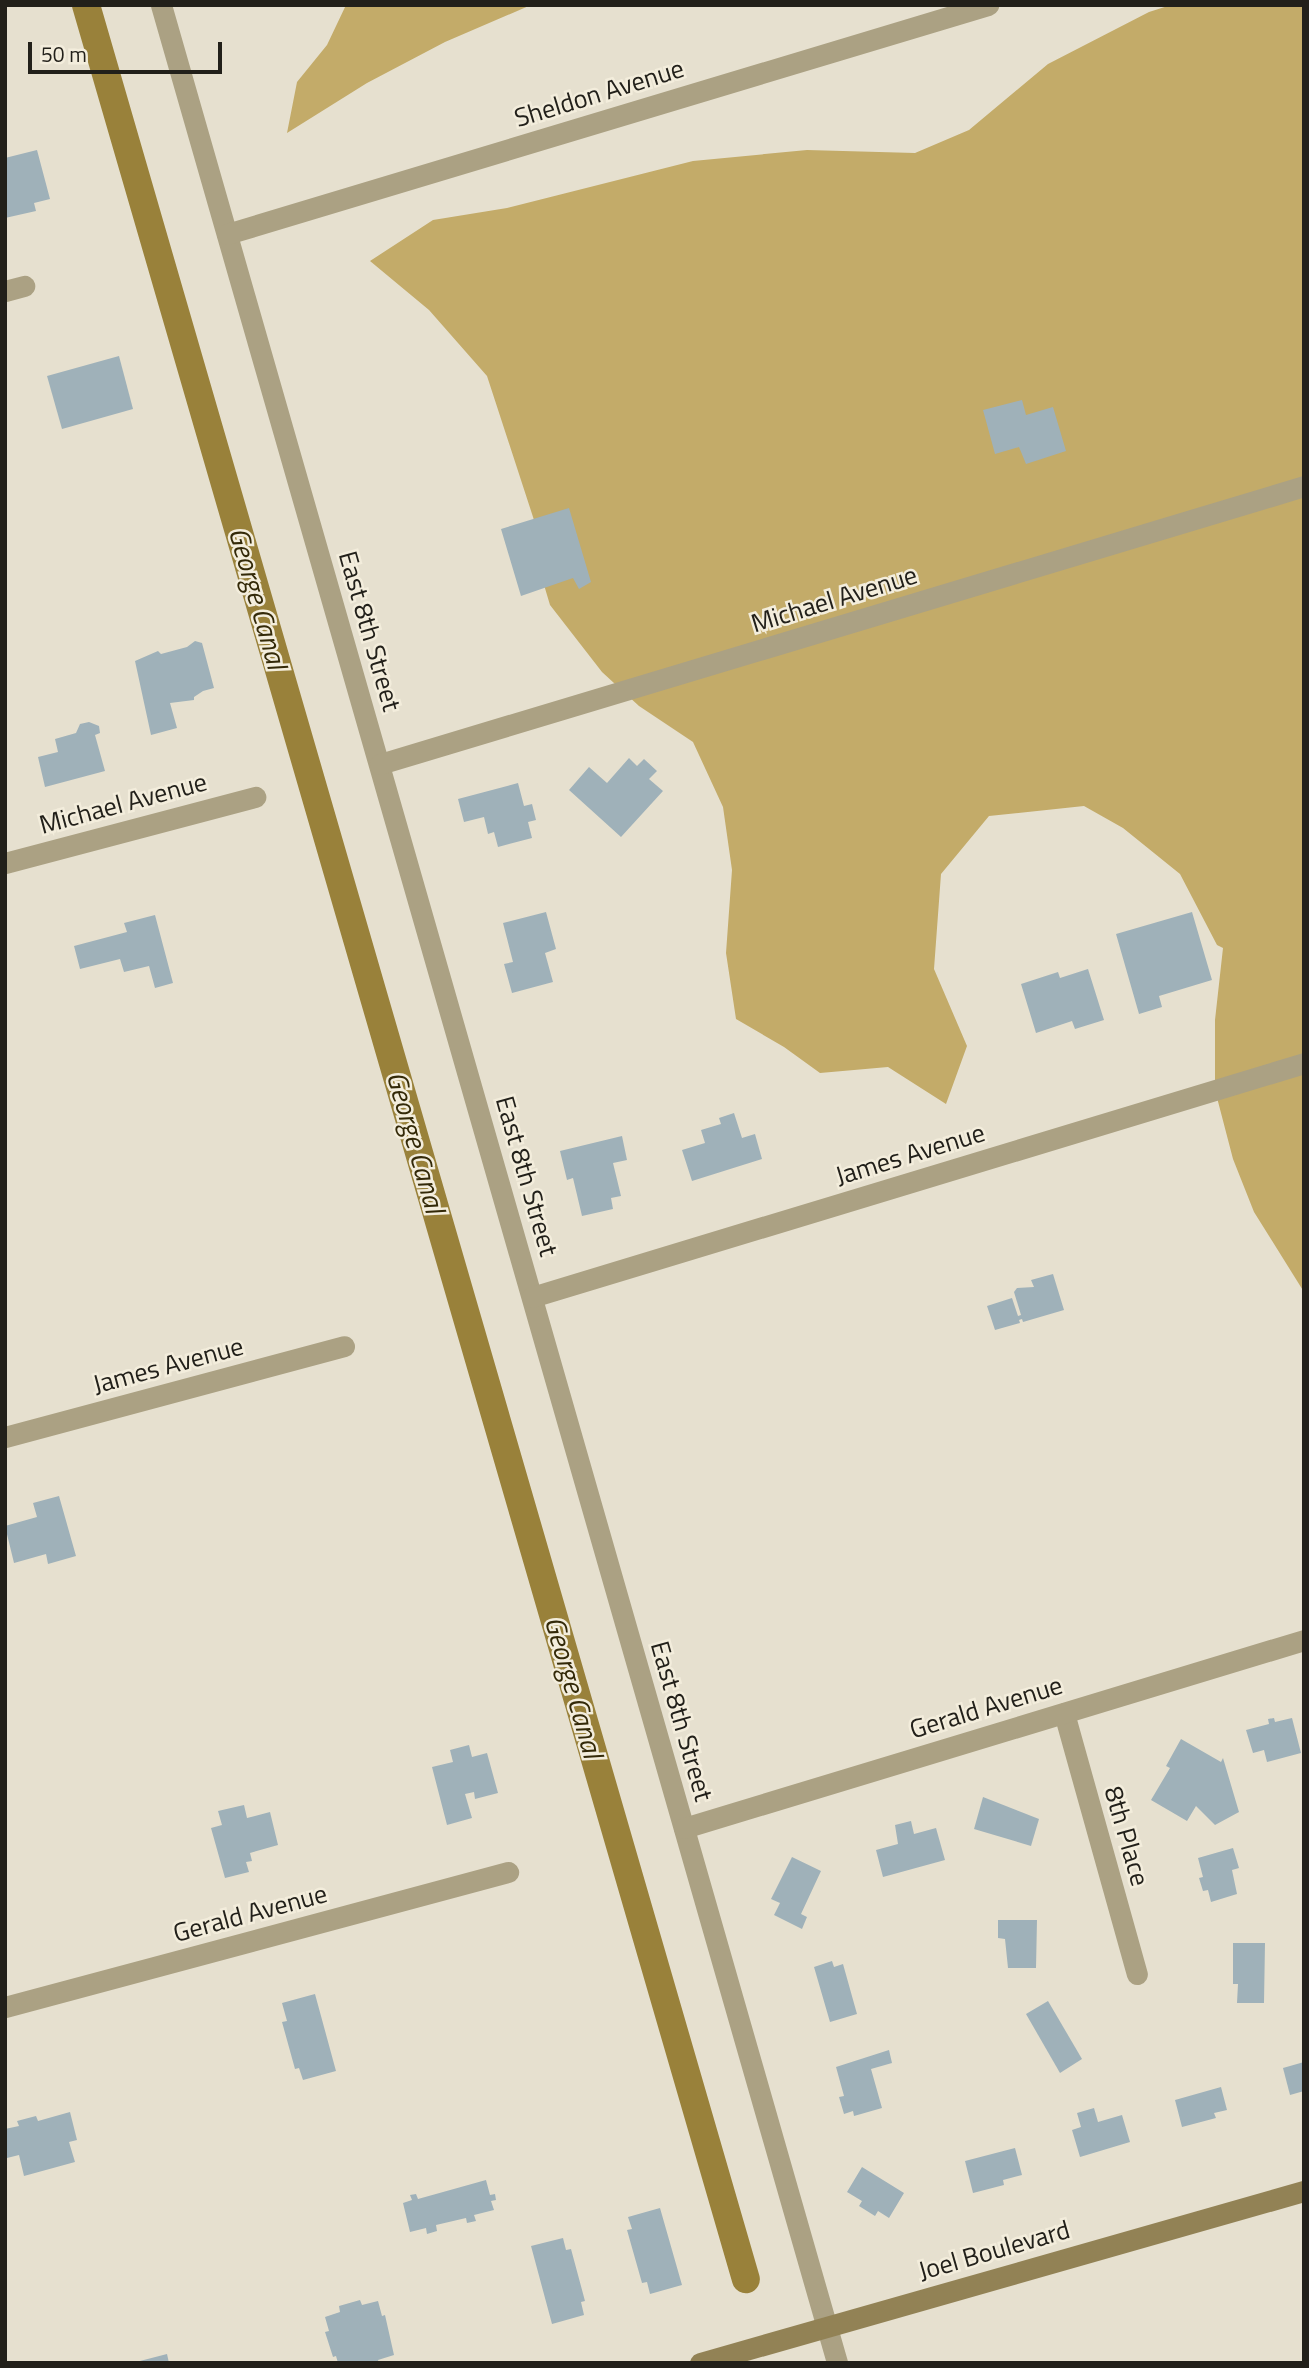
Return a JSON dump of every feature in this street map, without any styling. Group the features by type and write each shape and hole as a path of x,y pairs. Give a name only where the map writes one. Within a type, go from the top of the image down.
{"main road":[{"name":"Joel Boulevard","path":"701,2363 1304,2191"}],"street":[{"name":"East 8th Street","path":"161,5 837,2363"},
{"name":"Sheldon Avenue","path":"227,234 988,5"},
{"name":"Michael Avenue","path":"380,764 1304,486"},
{"name":"Michael Avenue","path":"5,863 255,797"},
{"name":"James Avenue","path":"532,1297 1304,1063"},
{"name":"James Avenue","path":"5,1437 344,1346"},
{"name":"Gerald Avenue","path":"684,1828 1304,1640"},
{"name":"8th Place","path":"1064,1713 1138,1974"},
{"name":"Gerald Avenue","path":"5,2007 509,1872"}],"shaded area":[{"path":"346,5 531,5 445,42 367,83 287,133 297,82 327,45"},
{"path":"1171,5 1304,5 1304,1292 1254,1212 1233,1159 1215,1090 1215,1020 1223,948 1217,945 1180,874 1123,828 1084,806 989,816 941,874 934,969 967,1046 946,1104 888,1067 820,1073 784,1047 736,1019 726,953 732,870 723,807 693,742 639,706 602,672 550,605 527,528 534,520 487,376 429,310 370,261 433,220 507,208 693,161 807,150 915,153 969,130 1048,64 1149,12"}],"building":[{"path":"37,150 50,199 34,203 36,211 5,218 5,158"},
{"path":"119,356 133,409 62,429 47,376"},
{"path":"1022,400 1026,415 1053,407 1066,451 1026,464 1019,447 995,454 983,410"},
{"path":"569,508 591,582 579,589 573,578 521,596 501,529"},
{"path":"195,641 202,643 214,688 203,691 194,697 194,700 170,703 177,728 151,735 135,661 158,651 161,654 187,647"},
{"path":"89,722 99,726 100,733 95,735 105,771 45,787 38,757 58,752 55,739 76,733 80,724"},
{"path":"629,758 637,766 644,759 657,771 649,779 663,791 621,837 569,790 589,767 607,783"},
{"path":"518,783 524,806 532,804 536,820 528,822 532,838 498,847 494,832 488,834 484,817 464,822 458,799"},
{"path":"546,912 556,949 545,953 553,982 512,993 504,964 513,962 503,923"},
{"path":"1192,912 1212,980 1159,996 1162,1007 1139,1014 1116,934"},
{"path":"155,915 173,983 155,988 149,966 124,972 120,959 80,969 74,946 127,932 124,923"},
{"path":"1088,969 1104,1020 1075,1029 1072,1021 1036,1033 1021,984 1058,972 1060,978"},
{"path":"734,1113 742,1138 755,1134 762,1159 692,1181 682,1150 705,1143 701,1130 721,1124 719,1118"},
{"path":"622,1136 627,1160 613,1163 621,1196 611,1198 613,1209 582,1216 573,1178 567,1180 560,1151"},
{"path":"1053,1274 1064,1310 1023,1322 1022,1319 1019,1320 1020,1323 995,1330 987,1306 1012,1298 1018,1316 1021,1315 1014,1292 1017,1288 1034,1287 1031,1280"},
{"path":"59,1496 76,1556 48,1564 46,1554 14,1563 5,1526 37,1517 33,1503"},
{"path":"1274,1718 1275,1722 1292,1718 1301,1753 1267,1762 1264,1750 1253,1753 1246,1730 1269,1724 1268,1719"},
{"path":"1181,1739 1221,1762 1223,1758 1239,1812 1215,1825 1196,1806 1187,1821 1151,1800 1170,1768 1166,1766"},
{"path":"469,1745 472,1757 487,1753 498,1793 475,1799 474,1792 465,1794 472,1818 447,1825 432,1767 453,1762 450,1750"},
{"path":"983,1797 1039,1819 1031,1846 974,1829"},
{"path":"244,1805 247,1818 270,1812 278,1845 250,1853 252,1861 246,1862 249,1872 225,1878 211,1828 222,1825 218,1811"},
{"path":"911,1821 914,1834 936,1828 945,1860 883,1877 876,1850 898,1844 895,1825"},
{"path":"1233,1848 1239,1868 1232,1870 1237,1894 1211,1902 1208,1890 1203,1891 1199,1878 1203,1877 1198,1858"},
{"path":"792,1857 821,1871 801,1914 807,1917 802,1929 774,1915 780,1903 771,1899"},
{"path":"998,1920 1037,1920 1036,1968 1008,1968 1005,1939 998,1938"},
{"path":"1233,1943 1265,1943 1264,2003 1237,2003 1238,1984 1233,1984"},
{"path":"832,1961 834,1967 843,1964 857,2014 830,2022 814,1967"},
{"path":"315,1994 336,2071 303,2080 299,2068 295,2069 282,2022 287,2021 282,2003"},
{"path":"1048,2001 1082,2059 1060,2073 1026,2014"},
{"path":"889,2050 892,2063 871,2069 882,2108 854,2116 853,2111 844,2114 839,2097 844,2096 836,2067"},
{"path":"1304,2062 1304,2091 1290,2095 1283,2068"},
{"path":"1221,2087 1227,2110 1214,2113 1216,2118 1182,2127 1175,2100"},
{"path":"1094,2108 1098,2122 1122,2115 1130,2142 1080,2157 1072,2130 1081,2127 1077,2113"},
{"path":"70,2112 77,2140 69,2142 75,2162 24,2176 19,2155 7,2158 5,2129 19,2126 17,2121 36,2116 38,2121"},
{"path":"1015,2148 1022,2175 1003,2180 1004,2185 973,2193 965,2161"},
{"path":"862,2167 904,2193 889,2218 878,2211 875,2216 859,2206 862,2201 847,2192"},
{"path":"486,2180 490,2195 495,2194 496,2200 491,2201 494,2210 474,2215 476,2221 467,2223 466,2218 436,2225 437,2231 427,2234 426,2228 410,2232 403,2203 412,2200 410,2195 416,2194 418,2199"},
{"path":"660,2208 682,2285 650,2294 647,2282 642,2283 627,2230 632,2229 628,2217"},
{"path":"563,2238 566,2250 571,2249 585,2301 581,2302 584,2315 552,2324 531,2246"},
{"path":"360,2300 362,2305 378,2301 382,2316 385,2315 394,2355 378,2360 379,2363 338,2363 336,2356 333,2357 325,2332 329,2331 325,2317 340,2312 339,2306"},
{"path":"167,2354 169,2363 136,2363 136,2362"}],"waterway":[{"name":"George Canal","path":"86,5 746,2279"}]}
